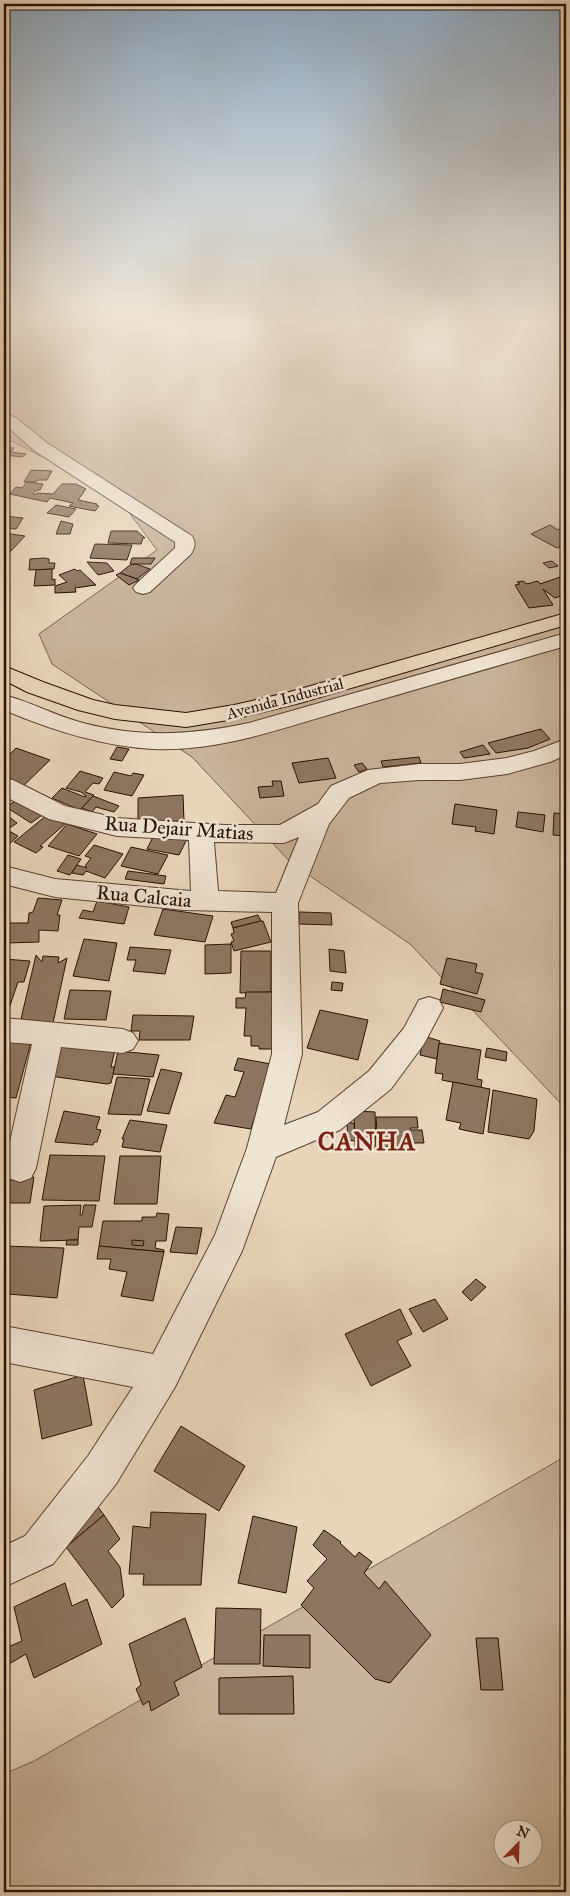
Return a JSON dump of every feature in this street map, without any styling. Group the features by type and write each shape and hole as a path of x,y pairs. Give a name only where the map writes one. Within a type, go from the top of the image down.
{"main road":[{"name":"Avenida Industrial","path":"4,672 35,687 86,705 134,714 186,720 234,712 292,698 566,619"}],"street":[{"path":"4,418 41,447 185,540 184,550 143,588"},
{"name":"Avenida Industrial","path":"4,702 43,720 85,732 141,741 169,742 207,739 252,730 566,639"},
{"path":"4,1567 39,1550 102,1470 162,1374 230,1240 263,1148 288,1054 286,903 317,822 340,792 376,776 419,772 460,772 507,766 542,757 566,746"},
{"name":"Rua Dejair Matias","path":"4,786 58,813 117,827 201,833 284,834 326,810"},
{"path":"201,833 205,901"},
{"name":"Rua Calcaia","path":"4,875 55,888 205,901 286,903"},
{"path":"263,1148 329,1121 380,1080 414,1036 429,1008"},
{"path":"4,1030 123,1041"},
{"path":"20,1168 49,1035"},
{"path":"4,1344 162,1374"}],"shaded area":[{"path":"4,410 566,410 566,1109 410,944 291,863 192,757 52,664 39,634 157,550 116,495 4,437"},
{"path":"566,1456 566,1892 4,1892 4,1774 34,1761"}],"building":[{"path":"4,447 14,448 11,452 26,454 22,457 4,455"},
{"path":"31,470 52,471 47,480 24,482"},
{"path":"27,482 43,484 40,490 33,494 35,495 37,493 53,494 62,484 76,484 86,489 78,500 99,506 95,511 69,506 73,503 50,498 47,502 10,494 16,487 22,488"},
{"path":"56,505 76,509 69,517 47,513"},
{"path":"5,516 23,518 16,529 4,528"},
{"path":"61,521 73,524 70,534 56,534"},
{"path":"550,525 558,530 563,527 566,529 566,544 557,548 531,534"},
{"path":"111,531 137,531 145,538 143,538 141,544 108,543"},
{"path":"4,533 25,536 11,551 4,549"},
{"path":"95,544 132,545 127,560 90,558"},
{"path":"132,558 155,558 151,564 130,564"},
{"path":"30,559 49,559 49,563 55,563 54,569 29,570"},
{"path":"552,561 558,566 549,568 543,563"},
{"path":"87,562 107,563 114,571 98,575"},
{"path":"136,564 150,569 137,579 120,573 130,565"},
{"path":"52,569 52,580 55,579 55,585 34,586 36,570"},
{"path":"75,569 77,571 80,570 96,585 75,588 76,592 55,593 55,586 67,582 59,575"},
{"path":"120,573 139,580 129,585 116,575"},
{"path":"566,575 566,594 555,598 543,589 553,605 529,608 515,585 520,584 517,582 523,581 527,584 538,581 540,584"},
{"path":"541,729 550,739 528,748 496,753 488,743"},
{"path":"483,745 490,754 464,758 460,752"},
{"path":"117,747 129,749 122,761 110,759"},
{"path":"16,748 50,760 21,788 4,781 4,760"},
{"path":"419,757 421,763 383,767 381,761"},
{"path":"328,758 336,778 299,783 292,763"},
{"path":"362,763 367,769 359,772 354,765"},
{"path":"80,771 103,778 99,784 93,783 85,792 94,795 80,810 52,798 62,788 85,797 81,792 66,788"},
{"path":"114,772 131,776 133,773 144,775 132,796 104,790"},
{"path":"272,781 281,781 284,796 260,798 258,787 273,786"},
{"path":"183,795 184,821 138,822 138,798"},
{"path":"93,796 119,806 114,812 96,807 92,812 82,808"},
{"path":"20,798 45,813 31,823 6,807"},
{"path":"455,804 497,810 494,834 475,831 476,827 452,824"},
{"path":"518,812 545,815 543,832 516,827"},
{"path":"4,813 17,823 8,829 4,826"},
{"path":"554,813 566,814 566,836 553,835"},
{"path":"47,815 65,824 40,846 43,847 36,853 14,842"},
{"path":"67,824 97,834 79,856 48,846"},
{"path":"4,828 18,836 4,849"},
{"path":"156,831 188,837 179,855 147,849"},
{"path":"94,845 123,854 105,878 86,871 83,875 72,873 77,865 87,868 85,866 91,858 85,856"},
{"path":"131,847 168,855 158,874 121,866"},
{"path":"68,855 81,859 70,875 57,871"},
{"path":"128,871 166,876 164,884 125,879"},
{"path":"38,898 62,900 57,915 60,915 58,931 39,930 39,942 6,943 10,923 28,923 29,913 33,912"},
{"path":"97,901 129,907 124,924 79,918 83,910 93,912"},
{"path":"163,909 213,916 205,942 154,935"},
{"path":"299,912 331,913 332,925 299,924"},
{"path":"258,915 261,921 233,928 231,922"},
{"path":"263,921 271,942 234,951 231,942 234,941 231,934 234,933 233,928"},
{"path":"84,939 117,943 109,981 73,976"},
{"path":"231,944 231,973 205,974 205,945"},
{"path":"130,947 171,950 165,974 133,971 136,960 127,960"},
{"path":"329,949 344,951 346,973 330,971"},
{"path":"241,951 271,951 271,992 240,993"},
{"path":"36,955 42,962 43,956 59,957 58,963 67,958 53,1023 21,1019"},
{"path":"447,958 477,964 475,972 483,974 477,994 440,984"},
{"path":"4,959 30,961 24,982 18,982 5,1020"},
{"path":"332,982 343,983 342,991 331,990"},
{"path":"443,989 485,1000 481,1012 440,1002"},
{"path":"70,990 111,991 106,1020 64,1019"},
{"path":"246,992 274,992 273,1049 259,1049 259,1046 251,1046 251,1036 244,1036 246,1008 236,1008 236,998 245,998"},
{"path":"320,1010 368,1020 358,1060 307,1048"},
{"path":"133,1015 194,1016 190,1040 139,1040 140,1031 131,1031"},
{"path":"424,1036 440,1041 437,1059 420,1055"},
{"path":"4,1039 31,1042 16,1098 4,1097"},
{"path":"439,1043 481,1050 477,1079 482,1080 481,1088 442,1080 443,1074 435,1073"},
{"path":"61,1044 115,1050 111,1067 115,1067 111,1083 50,1076"},
{"path":"487,1048 507,1052 506,1061 485,1057"},
{"path":"118,1051 159,1055 153,1077 113,1074"},
{"path":"238,1058 271,1064 251,1129 214,1123 226,1095 235,1097 244,1072 234,1070"},
{"path":"161,1069 182,1073 169,1114 147,1111"},
{"path":"117,1077 150,1079 141,1115 108,1114"},
{"path":"453,1082 490,1089 483,1134 459,1129 461,1123 446,1120"},
{"path":"493,1090 537,1099 534,1131 529,1139 488,1132"},
{"path":"64,1111 100,1117 96,1129 101,1130 97,1142 94,1142 93,1145 55,1142"},
{"path":"354,1111 375,1112 376,1148 355,1148"},
{"path":"376,1117 417,1117 418,1128 410,1128 411,1130 422,1130 424,1143 413,1143 413,1146 378,1147"},
{"path":"130,1120 167,1125 160,1152 122,1147 124,1139 122,1139"},
{"path":"347,1123 354,1123 355,1141 348,1140"},
{"path":"50,1155 105,1156 99,1201 42,1200"},
{"path":"120,1156 161,1156 157,1204 114,1204"},
{"path":"4,1172 12,1172 11,1180 34,1177 30,1203 4,1203"},
{"path":"81,1205 80,1215 82,1215 84,1205 96,1205 92,1227 79,1227 78,1240 40,1241 44,1206"},
{"path":"157,1213 169,1214 166,1241 156,1241 155,1248 164,1250 164,1252 99,1246 103,1221 142,1221 142,1217 156,1217"},
{"path":"176,1227 202,1228 197,1254 170,1252"},
{"path":"67,1240 78,1240 78,1245 66,1245"},
{"path":"132,1240 144,1241 143,1246 132,1245"},
{"path":"4,1246 64,1248 57,1298 8,1294 4,1309"},
{"path":"99,1246 164,1252 153,1301 121,1296 127,1272 109,1269 111,1259 97,1259"},
{"path":"476,1279 486,1287 471,1301 462,1292"},
{"path":"435,1299 448,1319 423,1332 409,1309"},
{"path":"400,1309 412,1334 397,1341 411,1366 371,1386 345,1334"},
{"path":"83,1375 92,1425 42,1439 34,1390"},
{"path":"181,1426 245,1466 219,1511 154,1471"},
{"path":"98,1507 104,1515 66,1547 60,1539"},
{"path":"151,1512 206,1514 201,1585 143,1585 144,1574 129,1574 133,1526 150,1528"},
{"path":"104,1515 120,1539 108,1551 120,1567 124,1596 112,1608 66,1547"},
{"path":"253,1516 297,1527 286,1593 238,1583"},
{"path":"324,1530 341,1542 355,1557 359,1552 372,1562 364,1573 379,1589 385,1581 431,1635 390,1683 375,1679 301,1605 314,1588 307,1581 327,1559 313,1545"},
{"path":"65,1583 72,1606 87,1599 102,1644 34,1678 26,1654 4,1667 4,1638 8,1647 22,1641 14,1607"},
{"path":"216,1608 261,1609 260,1664 214,1664"},
{"path":"185,1618 202,1667 174,1682 179,1695 151,1711 149,1701 143,1705 136,1689 141,1685 129,1644"},
{"path":"264,1635 310,1635 310,1668 263,1666"},
{"path":"476,1638 498,1638 503,1690 481,1690"},
{"path":"293,1676 294,1714 219,1714 219,1678"}],"district":[{"name":"CANHA","path":"367,1141"}]}
